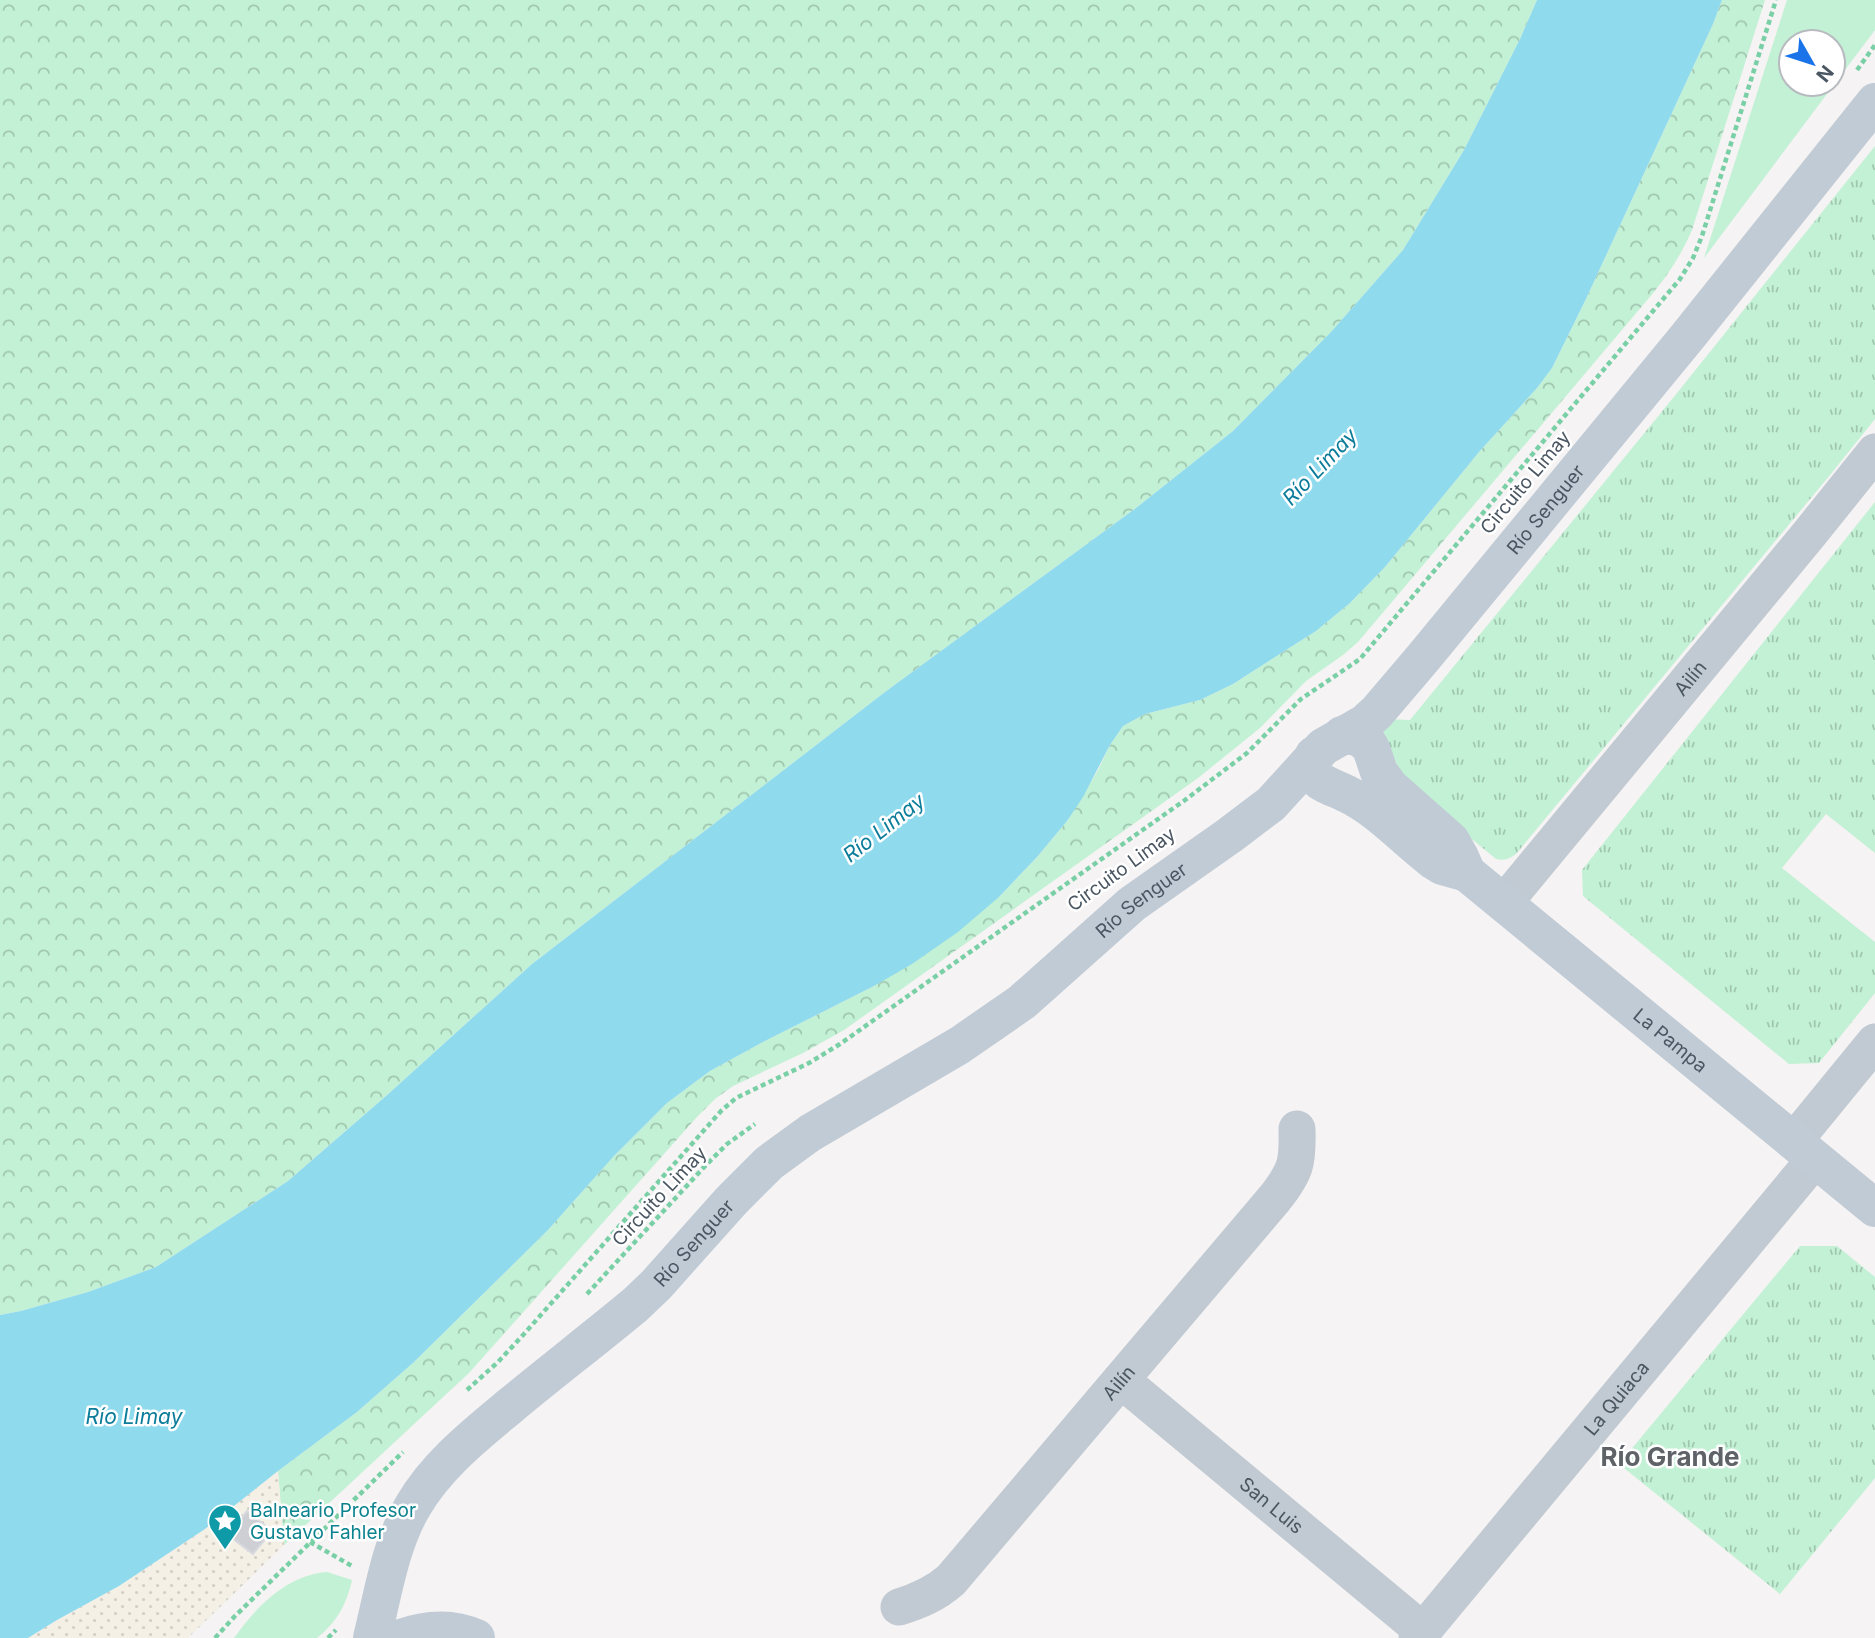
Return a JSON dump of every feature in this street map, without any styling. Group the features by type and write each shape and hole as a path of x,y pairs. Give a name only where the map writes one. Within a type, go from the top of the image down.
{"main road":[{"name":"Río Senguer","path":"356,1630 394,1551 402,1528 430,1482 475,1435 635,1305 769,1163 810,1133 961,1045 1022,1002 1132,904 1270,804 1328,745 1365,723 1377,712 1689,336 1863,90"},
{"name":"La Pampa","path":"1467,873 1451,841 1390,787 1383,779 1368,745 1358,737 1328,745 1310,764 1312,774 1321,781 1368,806 1434,861 1467,873 1504,902 1875,1208"},
{"path":"401,1638 420,1631 442,1630 465,1633 476,1638"}],"street":[{"name":"Ailín","path":"1504,902 1875,452"},
{"name":"La Quiaca","path":"1432,1632 1804,1150 1875,1042"},
{"name":"Ailín","path":"899,1607 932,1595 951,1580 1286,1185 1297,1160 1297,1129"},
{"name":"San Luis","path":"1121,1380 1432,1632"}],"path":[{"path":"465,1393 524,1334 721,1111 736,1098 809,1063 881,1016 1185,800 1247,753 1301,699 1360,659 1680,279 1702,236 1776,0"},
{"path":"1863,90 1875,46"},
{"name":"Circuito Limay","path":"584,1297 727,1144 760,1121"},
{"path":"215,1638 407,1449"},
{"path":"310,1542 353,1567"},
{"path":"328,1638 356,1630"}],"green space":[{"path":"0,0 1537,0 1464,150 1403,250 1331,332 1233,431 1136,508 885,692 532,964 288,1181 156,1267 88,1292 0,1315"},
{"path":"1722,0 1765,0 1692,230 1680,254 1654,292 1358,642 1306,681 1260,728 1198,778 844,1030 733,1086 715,1099 469,1373 284,1545 278,1471 357,1412 414,1362 548,1230 613,1157 667,1103 710,1071 874,986 999,897 1067,821 1123,726 1145,714 1200,700 1233,684 1316,631 1350,603 1385,567 1552,368"},
{"path":"1787,0 1875,0 1875,30 1847,67 1847,28 1778,28"},
{"path":"1777,31 1777,98 1824,98 1704,258"},
{"path":"1875,146 1875,419 1516,854 1502,860 1496,859 1409,787 1383,738 1381,728 1386,719 1410,720"},
{"path":"1875,502 1875,853 1826,814 1782,868 1875,942 1875,993 1819,1063 1789,1064 1583,896 1582,870"},
{"path":"1800,1246 1837,1246 1875,1277 1875,1478 1780,1594 1619,1464"},
{"path":"327,1572 352,1580 340,1612 317,1638 234,1638 263,1604 286,1586 312,1574"}],"sand":[{"name":"Balneario Profesor Gustavo Fahler","path":"278,1471 284,1545 188,1638 28,1638 119,1586 205,1529"}],"water":[{"name":"Río Limay","path":"1537,0 1722,0 1552,368 1385,567 1350,603 1316,631 1233,684 1200,700 1145,714 1123,726 1067,821 999,897 958,932 912,964 710,1071 667,1103 613,1157 548,1230 414,1362 357,1412 205,1529 119,1586 28,1638 0,1638 0,1315 88,1292 156,1267 288,1181 532,964 885,692 1136,508 1233,431 1331,332 1403,250 1464,150"}],"building":[{"path":"247,1511 272,1531 253,1554 228,1535"}],"place":[{"name":"Balneario Profesor Gustavo Fahler","path":"225,1551"}],"district":[{"name":"Río Grande","path":"1670,1457"}]}
